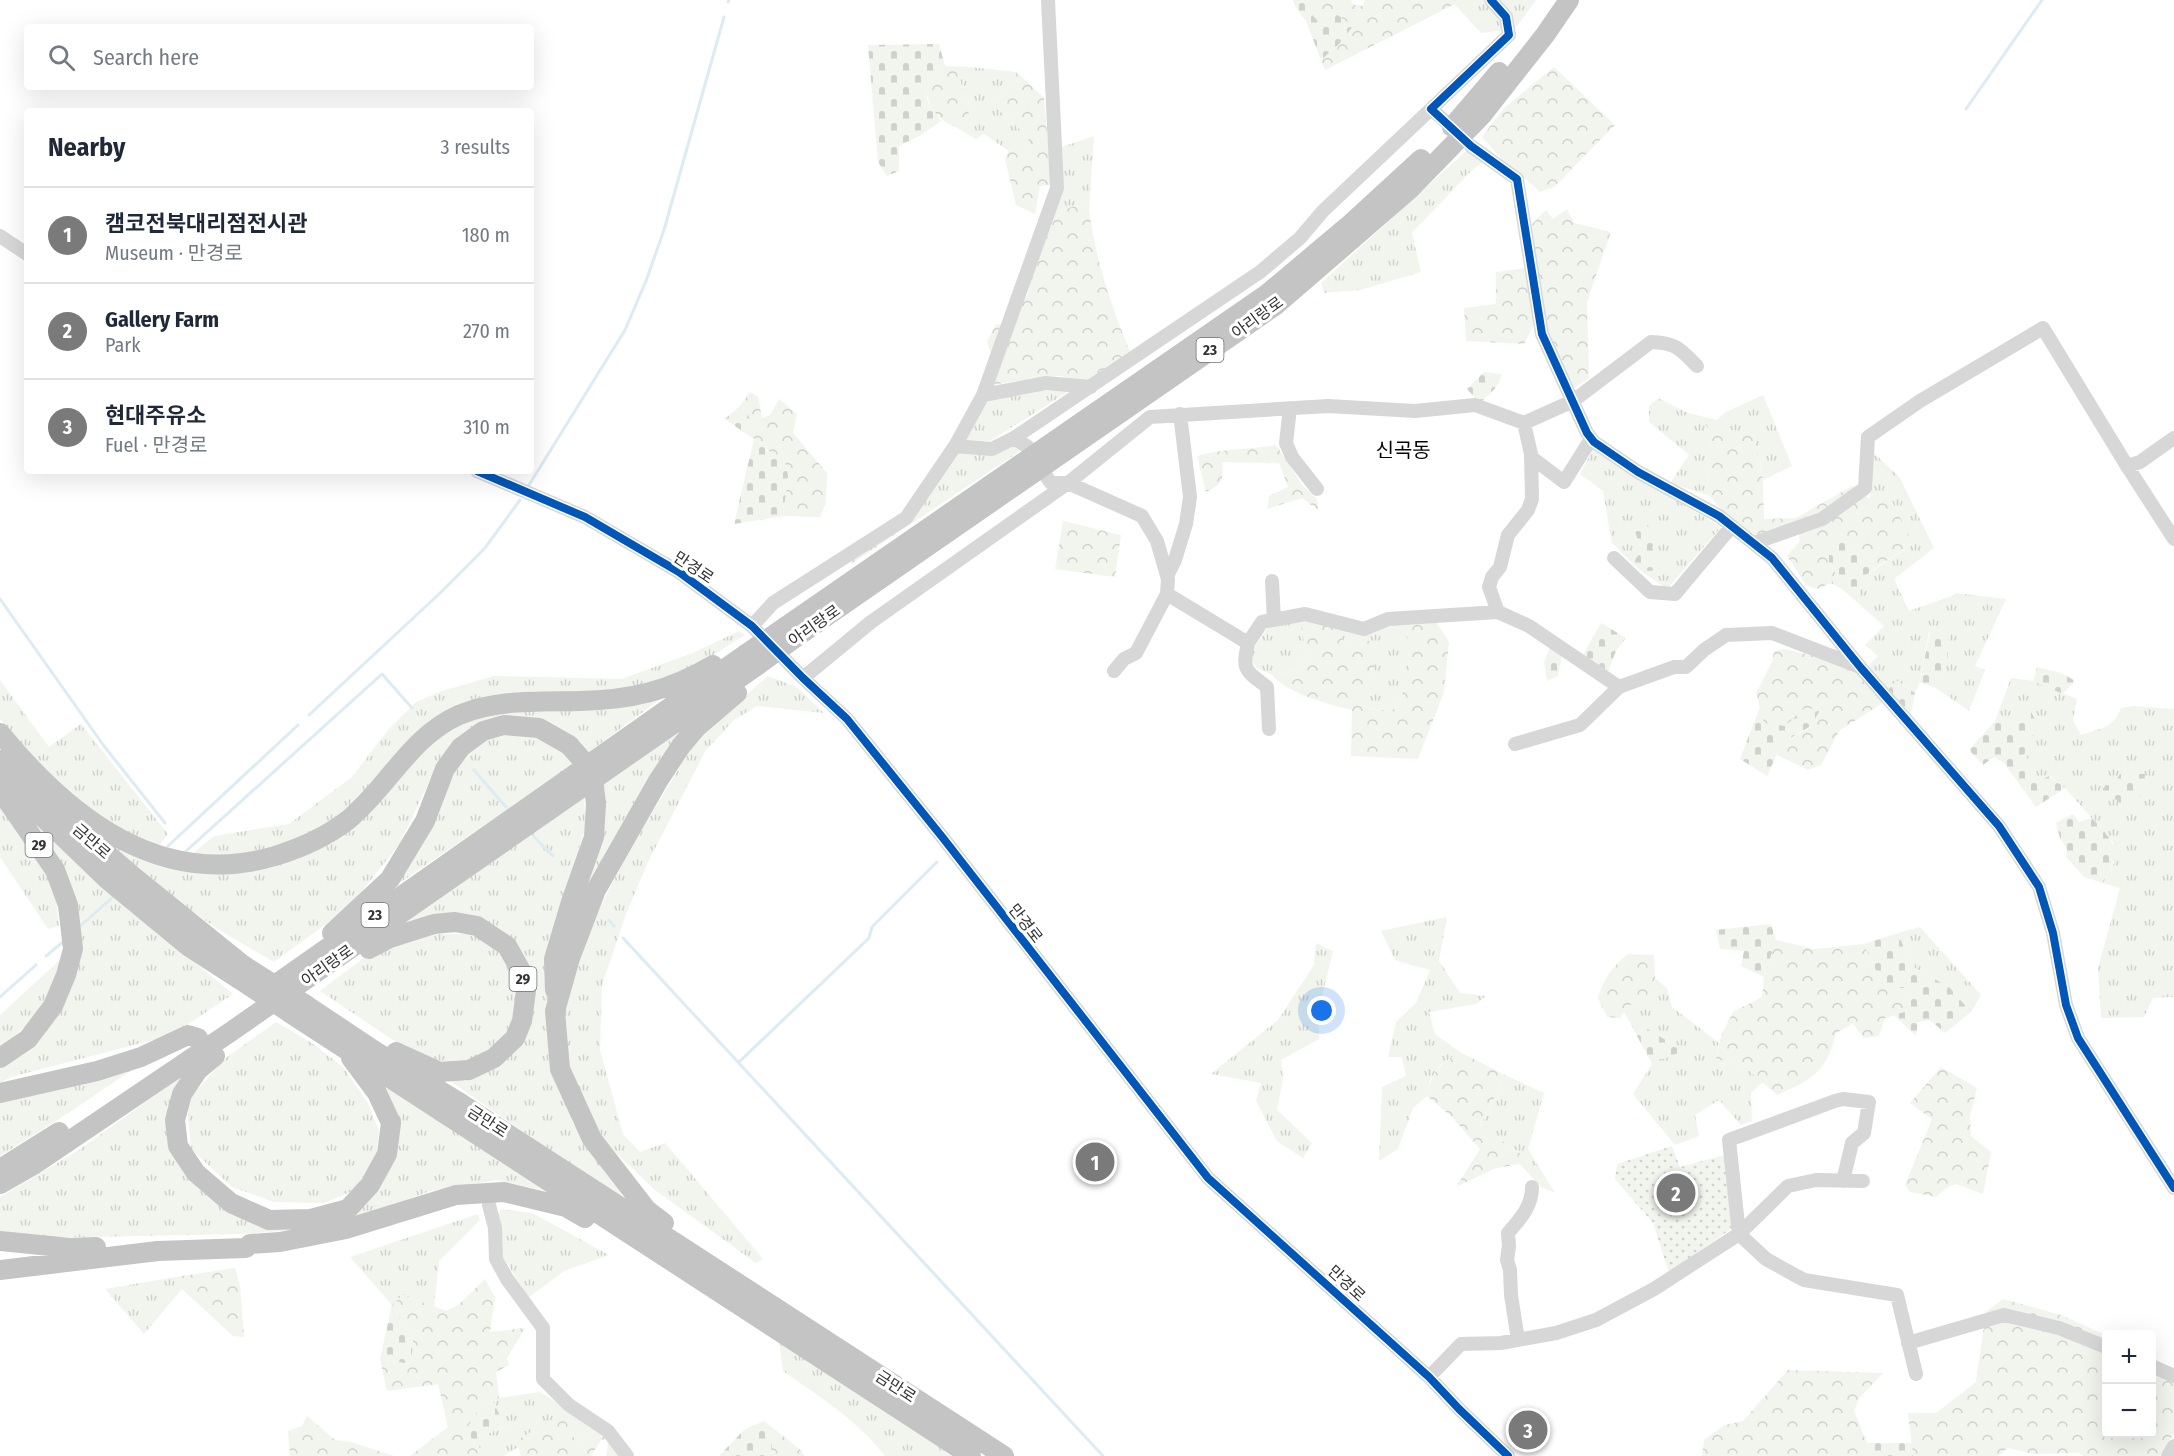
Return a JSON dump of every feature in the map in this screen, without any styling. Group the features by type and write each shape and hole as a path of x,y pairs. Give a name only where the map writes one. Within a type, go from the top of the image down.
{"highway":[{"name":"아리랑로","path":"0,1184 35,1164 229,1033 333,953 750,662 1266,294 1348,226 1410,170 1468,110 1531,33 1552,0"},
{"name":"아리랑로","path":"790,632 1276,305 1408,190 1482,115 1545,35 1569,0"},
{"path":"0,733 21,759 64,801 91,821 134,846 149,853 195,864 228,865 261,860 293,850 322,837 368,802 411,750 435,730 459,715 506,703 618,699 661,690 698,674 733,653 750,662 756,676 696,728 658,781 597,890 570,958 555,1011"},
{"path":"333,953 325,939 390,879 425,821 445,769 461,747 483,731 504,725 539,729 569,745 591,771 596,804 594,837 554,959 555,1011 560,1069 592,1139 647,1210 704,1254 702,1260"},
{"name":"금만로","path":"0,751 26,784 241,972"},
{"name":"금만로","path":"0,776 108,880 188,946 241,972 298,1009 375,1051 465,1106 1004,1456"},
{"name":"29","path":"0,790 55,870 68,905 73,949 66,975 53,1006 42,1023 28,1039 0,1058"},
{"name":"29","path":"333,953 351,959 390,938 434,924 455,922 477,926 507,946 522,972 526,991 522,1021 515,1038 494,1058 481,1066 469,1070 440,1072 382,1046 375,1051"},
{"name":"아리랑로","path":"0,1169 98,1109 198,1038 333,953"},
{"name":"금만로","path":"298,1009 342,1046 970,1456"},
{"path":"229,1033 226,1046 198,1070 182,1095 175,1120 178,1146 196,1173 231,1203 269,1220 311,1219 348,1209 370,1185 387,1154 391,1123 377,1093 342,1046"},
{"path":"0,1093 97,1071 141,1057 188,1035 198,1038"},
{"path":"0,1241 70,1248 153,1243 280,1242 346,1229 456,1195 504,1191 566,1207 631,1244 635,1238"},
{"path":"0,1270 158,1251 246,1248 250,1244"}],"street":[{"path":"752,626 773,603 906,518 955,446 982,395 1057,188 1048,0"},
{"path":"955,446 992,449 1014,438 1260,272 1300,237 1323,211 1509,34 1506,17 1491,0"},
{"path":"1431,109 1446,122"},
{"path":"1471,146 1517,179 1542,334 1591,439 1638,472 1719,516 1772,558 1861,668 1999,825 2038,887 2053,933 2066,1005 2078,1038 2174,1188"},
{"path":"0,236 24,252"},
{"path":"1754,543 1822,519 1865,488 1868,437 1920,402 2043,328 2174,539"},
{"path":"803,678 871,622 1068,483 1150,417 1328,406 1415,411 1475,405 1524,423 1573,401 1651,342 1665,342 1676,346 1697,366"},
{"path":"982,395 1046,383 1091,387"},
{"path":"1290,408 1286,444 1292,457 1317,489"},
{"path":"1167,576 1176,560 1186,524 1190,497 1180,414"},
{"path":"1498,612 1489,587 1492,577 1500,567 1508,535 1528,510 1532,499 1532,457 1524,423"},
{"path":"1014,438 1028,447"},
{"path":"2127,466 2140,462 2174,438"},
{"path":"1532,457 1564,482 1591,439"},
{"name":"만경로","path":"484,474 585,517 679,572 752,626 847,719 1208,1178 1429,1377 1508,1456"},
{"path":"1046,476 1051,483 1068,483 1142,516 1157,541 1167,576 1167,594 1136,653 1124,659 1114,671"},
{"path":"1614,558 1650,592 1675,594 1732,526"},
{"path":"1272,581 1274,620"},
{"path":"1167,594 1248,643"},
{"path":"1269,729 1267,687 1249,673 1244,662 1248,643 1262,622 1305,614 1364,629 1388,619 1498,612 1529,626 1619,687"},
{"path":"1515,744 1580,725 1619,687 1674,667 1686,667 1704,650 1726,635 1772,633 1861,668"},
{"path":"1843,1181 1852,1143 1864,1133 1869,1102 1843,1099 1835,1101 1729,1140 1739,1234 1766,1259 1804,1280 1897,1295 1916,1374"},
{"path":"1429,1377 1461,1344 1518,1340 1556,1333 1596,1320 1654,1289 1739,1234 1788,1186 1816,1180 1863,1181"},
{"path":"1518,1340 1507,1260 1508,1233 1523,1218 1532,1187"},
{"path":"489,1205 495,1228 496,1259 507,1279 543,1328 543,1380 569,1405 609,1431 627,1456"},
{"path":"1908,1343 2004,1315 2060,1328 2102,1345"},
{"path":"2156,1368 2174,1376"},
{"path":"2168,1456 2174,1446"}],"green space":[{"path":"1293,0 1302,0 1319,24 1332,26 1336,14 1353,26 1339,44 1321,60 1306,21"},
{"path":"1302,0 1351,0 1353,5 1362,6 1365,0 1451,0 1455,4 1325,70 1321,60 1339,44 1336,14 1332,26 1319,24"},
{"path":"1451,0 1536,0 1515,29 1481,33"},
{"path":"939,44 945,66 924,84 928,102 941,121 921,135 899,146 899,171 887,176 878,162 868,45"},
{"path":"945,66 969,67 959,75 970,118 954,126 947,123 933,110 924,84"},
{"path":"969,67 1017,72 1003,93 997,108 1028,137 1031,156 1009,151 984,134 976,139 954,126 970,118 959,75"},
{"path":"1554,67 1615,125 1554,187 1540,192 1498,155 1482,137 1504,108"},
{"path":"1017,72 1044,98 1052,185 1040,186 1035,214 1016,205 1005,159 1009,151 1031,156 1028,137 997,108 1003,93"},
{"path":"1094,136 1089,209 1080,205 1052,212 1062,147"},
{"path":"1467,150 1482,163 1472,170 1412,233 1421,272 1360,290 1324,293 1321,283"},
{"path":"1080,205 1089,209 1095,246 1105,282 1130,351 1088,383 1060,376 1044,376 993,385 997,372 987,342 996,324 1009,326 1028,294 1040,237 1052,212"},
{"path":"1567,209 1574,223 1611,232 1587,302 1589,378 1574,388 1546,332 1530,226 1546,210 1553,219"},
{"path":"1526,268 1536,320 1524,344 1466,341 1464,308 1496,304 1496,272"},
{"path":"1484,372 1501,374 1496,386 1480,403 1467,389"},
{"path":"1071,390 990,441 965,440 987,400 1040,391"},
{"path":"750,392 758,397 762,418 770,415 779,399 797,414 793,433 827,473 826,503 820,517 783,516 788,476 765,446 745,433 756,426 740,406"},
{"path":"1763,395 1792,466 1763,480 1754,435 1707,425 1711,442 1706,460 1710,496 1670,483 1689,455 1649,422 1649,406 1658,398 1688,413 1717,420 1726,412"},
{"path":"740,406 756,426 745,433 725,419"},
{"path":"1706,424 1754,435 1763,480 1764,519 1796,518 1852,486 1870,499 1888,493 1913,544 1880,565 1859,555 1844,541 1829,563 1838,576 1831,583 1817,589 1806,585 1787,556 1800,541 1797,524 1756,536 1721,509 1710,496 1706,460 1711,442"},
{"path":"754,439 765,446 767,451 784,457 788,476 783,516 734,524"},
{"path":"1015,443 1023,449 851,564 852,558 924,504 956,451"},
{"path":"1276,445 1303,486 1317,499 1319,511 1302,498 1267,509 1269,496 1288,487 1279,463 1222,462 1221,480 1206,492 1197,456"},
{"path":"1593,449 1721,527 1667,589 1640,570 1642,551 1634,565 1612,543 1603,491 1580,474"},
{"path":"1873,452 1900,478 1934,548 1894,579 1909,611 1956,593 2006,599 1975,666 1985,670 1969,711 1936,688 1947,663 1929,631 1920,682 1915,693 1897,681 1888,690 1867,667 1878,656 1865,645 1884,626 1858,603 1862,578 1913,544 1870,499"},
{"path":"1063,521 1121,535 1115,577 1055,569"},
{"path":"1647,525 1654,530 1656,540 1652,548 1658,554 1659,563 1652,571 1640,570 1634,565 1642,551 1633,526"},
{"path":"1844,541 1859,555 1880,565 1862,578 1858,603 1831,583 1838,576 1829,563 1829,546"},
{"path":"1300,619 1307,657 1294,671 1272,675 1257,668 1248,656 1270,625"},
{"path":"1300,619 1337,627 1347,650 1360,638 1369,641 1376,674 1361,707 1396,712 1409,674 1407,622 1437,623 1449,642 1444,692 1418,759 1351,756 1352,710 1298,693 1272,675 1294,671 1307,657"},
{"path":"1407,622 1409,674 1396,712 1360,707 1376,674 1347,650 1337,627 1361,632"},
{"path":"1601,623 1626,638 1616,651 1607,674 1583,655"},
{"path":"739,631 745,635 701,663 644,686 450,710 342,814 292,842 233,857 190,856 214,836 289,824 352,777 388,730 416,702 439,692 494,676 622,679 695,652"},
{"path":"1930,631 1949,636 1947,663 1936,688 1920,682"},
{"path":"1550,647 1562,655 1558,676 1547,681 1544,662"},
{"path":"1784,649 1810,655 1836,649 1884,702 1839,731 1821,765 1808,770 1777,755 1782,743 1811,727 1805,709 1785,726 1764,724 1756,693 1772,662 1774,651"},
{"path":"2037,667 2060,673 2075,681 2063,694 2033,681"},
{"path":"768,676 797,687 824,713 757,706 734,720 706,750 649,860 626,914 602,985 600,1050 623,1134 640,1152 665,1143 763,1259 756,1263 655,1190 595,1133 568,1068 563,1011 581,947 625,857 697,739"},
{"path":"2011,678 2033,681 2077,699 2073,720 2081,735 2110,724 2121,708 2134,706 2174,709 2174,997 2153,998 2144,1017 2101,1018 2098,968 2120,888 2103,883 2114,863 2113,842 2065,788 2050,776 2038,782 2026,769 2024,754 2013,724 1995,721"},
{"path":"0,680 49,747 81,724 168,834 158,847 94,816 28,754 0,719"},
{"path":"1896,681 1915,693 1911,714 1888,690"},
{"path":"663,697 589,752 579,741 541,721 511,719 436,767 399,845 348,908 274,962 219,930 173,898 90,831 184,872 273,867 340,837 417,758 454,726 495,711"},
{"path":"1760,707 1764,723 1785,726 1805,708 1820,710 1811,726 1782,743 1767,776 1740,759"},
{"path":"2031,712 2038,725 2035,735 2025,737 2029,747 2024,754 2030,762 2026,769 2038,782 2049,776 2065,788 2036,807 2004,763 1994,757 1983,765 1969,750 1995,721 2012,724 2020,713"},
{"path":"695,718 558,946 603,783"},
{"path":"515,733 547,739 575,764 376,899 423,838 459,766 478,742"},
{"path":"2120,774 2145,774 2144,789 2138,799 2121,804 2112,796 2101,791 2106,785 2113,786"},
{"path":"584,796 586,826 566,891 552,1055 573,1124 621,1191 621,1200 430,1067 465,1081 496,1064 530,995 503,932 396,925"},
{"path":"0,803 55,888 59,926 48,929 0,857"},
{"path":"2073,814 2079,822 2092,818 2111,841 2115,855 2103,883 2084,877 2066,857 2067,849 2060,838 2056,823"},
{"path":"37,825 108,890 233,994 172,1035 11,1077 0,1083 0,1064 48,1028 81,959 73,890"},
{"path":"1447,917 1439,961 1460,993 1486,996 1476,1004 1429,1012 1435,1034 1460,1052 1440,1065 1430,1080 1427,1096 1413,1108 1398,1149 1379,1161 1382,1087 1406,1076 1402,1057 1388,1057 1396,1022 1416,1003 1430,970 1395,960 1381,931"},
{"path":"1771,924 1776,940 1764,977 1741,966 1744,951 1720,949 1716,930"},
{"path":"1920,927 1981,995 1971,1012 1949,987 1911,966 1898,933"},
{"path":"1898,933 1911,966 1949,987 1971,1012 1945,1033 1930,1020 1918,1022 1916,1036 1894,1015 1911,1010 1905,988 1880,988 1879,977 1864,944"},
{"path":"422,934 482,934 512,967 519,1010 501,1044 476,1061 451,1064 411,1052 320,991 365,957"},
{"path":"1776,940 1814,949 1864,944 1879,977 1881,987 1905,988 1911,1010 1885,1018 1879,1036 1864,1038 1853,1024 1836,1033 1828,1057 1816,1073 1777,1095 1745,1067 1716,1059 1721,1036 1733,1012 1762,997 1764,977"},
{"path":"1316,943 1333,951 1319,1008 1319,1039 1281,1060 1283,1078 1277,1110 1312,1143 1303,1158 1277,1141 1256,1101 1261,1083 1211,1074 1278,1020 1314,965"},
{"path":"1628,954 1654,955 1655,978 1667,988 1628,1006 1620,1018 1607,1017 1598,998 1600,991 1609,973"},
{"path":"61,959 58,974 40,1013 0,1049 0,1015"},
{"path":"1667,988 1672,1007 1719,1043 1716,1059 1745,1067 1763,1082 1751,1093 1752,1121 1741,1125 1719,1100 1695,1115 1699,1136 1675,1145 1633,1094 1652,1064 1682,1051 1648,1029 1636,1034 1624,1012 1628,1006"},
{"path":"276,1022 315,1045 344,1068 368,1103 379,1131 376,1159 353,1191 324,1203 274,1202 232,1187 191,1149 187,1101 227,1057"},
{"path":"1648,1029 1683,1051 1652,1064 1636,1034"},
{"path":"1460,1052 1503,1074 1498,1090 1480,1126 1521,1154 1520,1164 1496,1168 1456,1187 1480,1149 1451,1116 1427,1096 1434,1074"},
{"path":"142,1063 67,1114 0,1156 0,1099"},
{"path":"1941,1067 1977,1088 1970,1116 1971,1136 1991,1152 1983,1194 1956,1184 1946,1188 1936,1197 1910,1192 1905,1185 1932,1119 1910,1103"},
{"path":"368,1070 551,1192 497,1180 430,1191 380,1210 310,1229 239,1234 40,1238 20,1237 0,1231 0,1197 79,1150 183,1075 169,1125 244,1217 331,1219 391,1161"},
{"path":"1503,1074 1544,1093 1528,1149 1555,1193 1541,1187 1520,1164 1520,1153 1480,1127"},
{"path":"1672,1146 1680,1167 1724,1155 1735,1226 1669,1273 1653,1223 1615,1179 1617,1164"},
{"path":"501,1209 532,1213 609,1255 564,1271 528,1298 500,1252 498,1216"},
{"path":"478,1214 480,1220 439,1261 434,1307 403,1295 392,1305 350,1257"},
{"path":"235,1268 240,1286 244,1337 233,1336 182,1289 182,1276"},
{"path":"182,1276 182,1289 144,1334 105,1289"},
{"path":"485,1279 495,1297 490,1332 525,1328 507,1358 509,1365 496,1372 499,1398 478,1411 466,1430 486,1456 410,1456 448,1427 438,1384 387,1391 380,1359 410,1364 413,1341 392,1305 403,1295 446,1311 458,1305"},
{"path":"2003,1299 2061,1315 2102,1333 2102,1438 2156,1438 2156,1359 2174,1374 2174,1433 2160,1456 2033,1454 2008,1448 1998,1456 1913,1456 1908,1413 1936,1413 1976,1382 1986,1312"},
{"path":"392,1305 413,1341 411,1364 380,1359"},
{"path":"779,1342 957,1456 885,1456 850,1420 783,1371"},
{"path":"1788,1370 1883,1373 1859,1398 1854,1411 1870,1456 1702,1456 1704,1440 1725,1425 1743,1421"},
{"path":"540,1392 599,1429 577,1444 516,1441 518,1447 504,1456 485,1456 474,1441 505,1425 493,1402 499,1398"},
{"path":"493,1402 505,1425 474,1441 465,1431 478,1411"},
{"path":"562,1413 577,1444 599,1429 610,1439 621,1456 606,1456 609,1439 601,1440 591,1456 521,1456 516,1441"},
{"path":"307,1416 335,1440 351,1442 394,1456 290,1456 288,1431 302,1426"},
{"path":"764,1421 773,1428 771,1456 719,1456 744,1430"},
{"path":"773,1428 802,1451 804,1456 771,1456"},
{"path":"1867,1443 1912,1443 1913,1456 1870,1456"}],"waterway":[{"path":"1966,109 2042,0"},
{"path":"529,485 625,330 646,281 664,230 724,17"},
{"path":"309,715 485,548 520,500"},
{"path":"0,599 104,746 165,823"},
{"path":"185,852 382,674 412,708"},
{"path":"168,846 298,725"},
{"path":"474,770 506,807"},
{"path":"534,837 553,856"},
{"path":"739,1062 869,938 872,927 937,862"},
{"path":"78,928 112,898"},
{"path":"609,920 614,926"},
{"path":"623,938 1103,1456"},
{"path":"46,956 64,941"},
{"path":"0,997 36,965"}],"cycle path":[{"path":"1491,0 1506,17 1509,35 1431,109 1471,146 1517,179 1542,334 1587,433 1594,442 1638,472 1719,516 1772,558 1861,668 1999,826 2039,887 2053,933 2066,1005 2078,1038 2174,1188"},
{"path":"484,474 585,517 679,572 752,626 847,719 943,838 1208,1178 1429,1377 1508,1456"}],"place":[{"name":"캠코전북대리점전시관","path":"1095,1162"},
{"name":"Gallery Farm","path":"1676,1193"},
{"name":"현대주유소","path":"1528,1430"}],"district":[{"name":"신곡동","path":"1403,450"}]}
